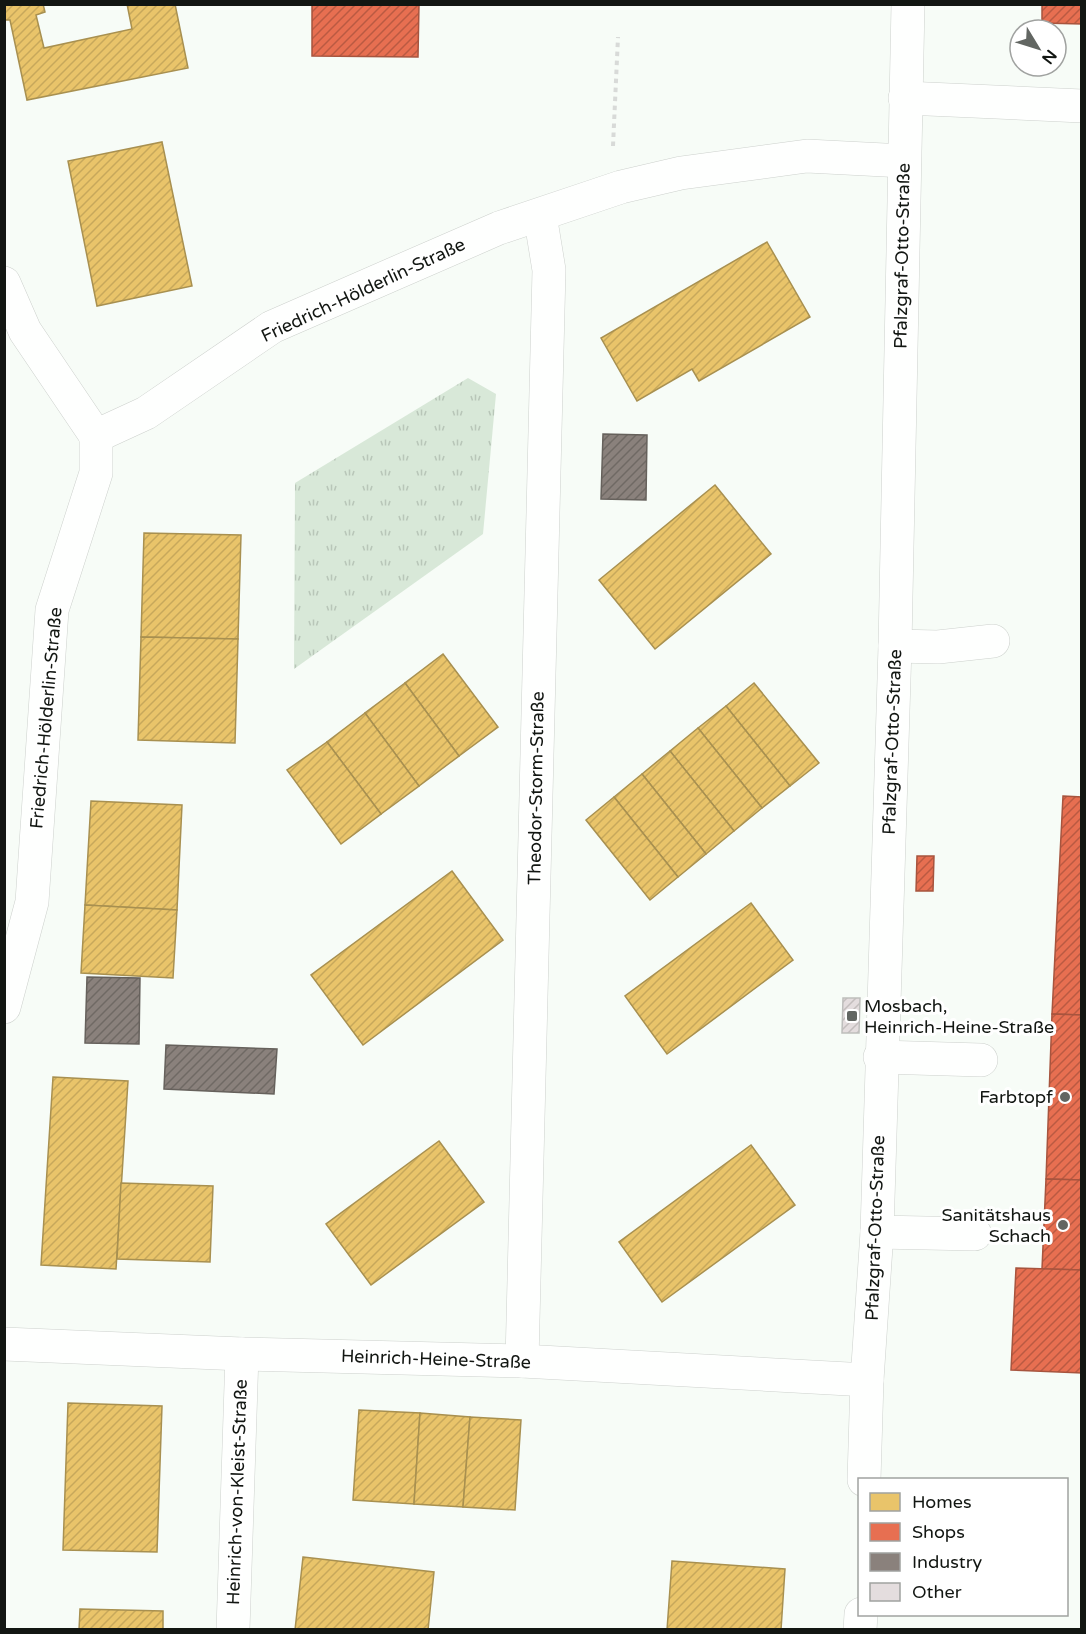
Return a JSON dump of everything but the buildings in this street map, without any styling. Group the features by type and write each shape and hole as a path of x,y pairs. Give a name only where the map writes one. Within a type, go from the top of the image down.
{"street":[{"name":"Pfalzgraf-Otto-Straße","path":"864,1478 867,1380 877,1232 880,1056 895,646 908,4"},
{"path":"905,98 1082,106"},
{"name":"Friedrich-Hölderlin-Straße","path":"4,1007 32,902 52,610 96,473 96,436 146,413 272,327 499,228 621,187 681,173 807,156 904,160"},
{"name":"Theodor-Storm-Straße","path":"522,1361 549,270 540,215"},
{"path":"4,283 26,331 96,436"},
{"path":"895,646 938,647 993,642"},
{"path":"880,1056 981,1060"},
{"path":"877,1232 975,1234"},
{"name":"Heinrich-Heine-Straße","path":"4,1344 242,1354 522,1361 867,1380"},
{"name":"Heinrich-von-Kleist-Straße","path":"232,1629 242,1354"}],"path":[{"path":"613,152 618,37"}],"green space":[{"path":"468,378 496,394 483,534 294,669 295,483"}],"place":[{"name":"Mosbach, Heinrich-Heine-Straße","path":"852,1016"},
{"name":"Farbtopf","path":"1065,1097"},
{"name":"Sanitätshaus Schach","path":"1063,1225"}]}
